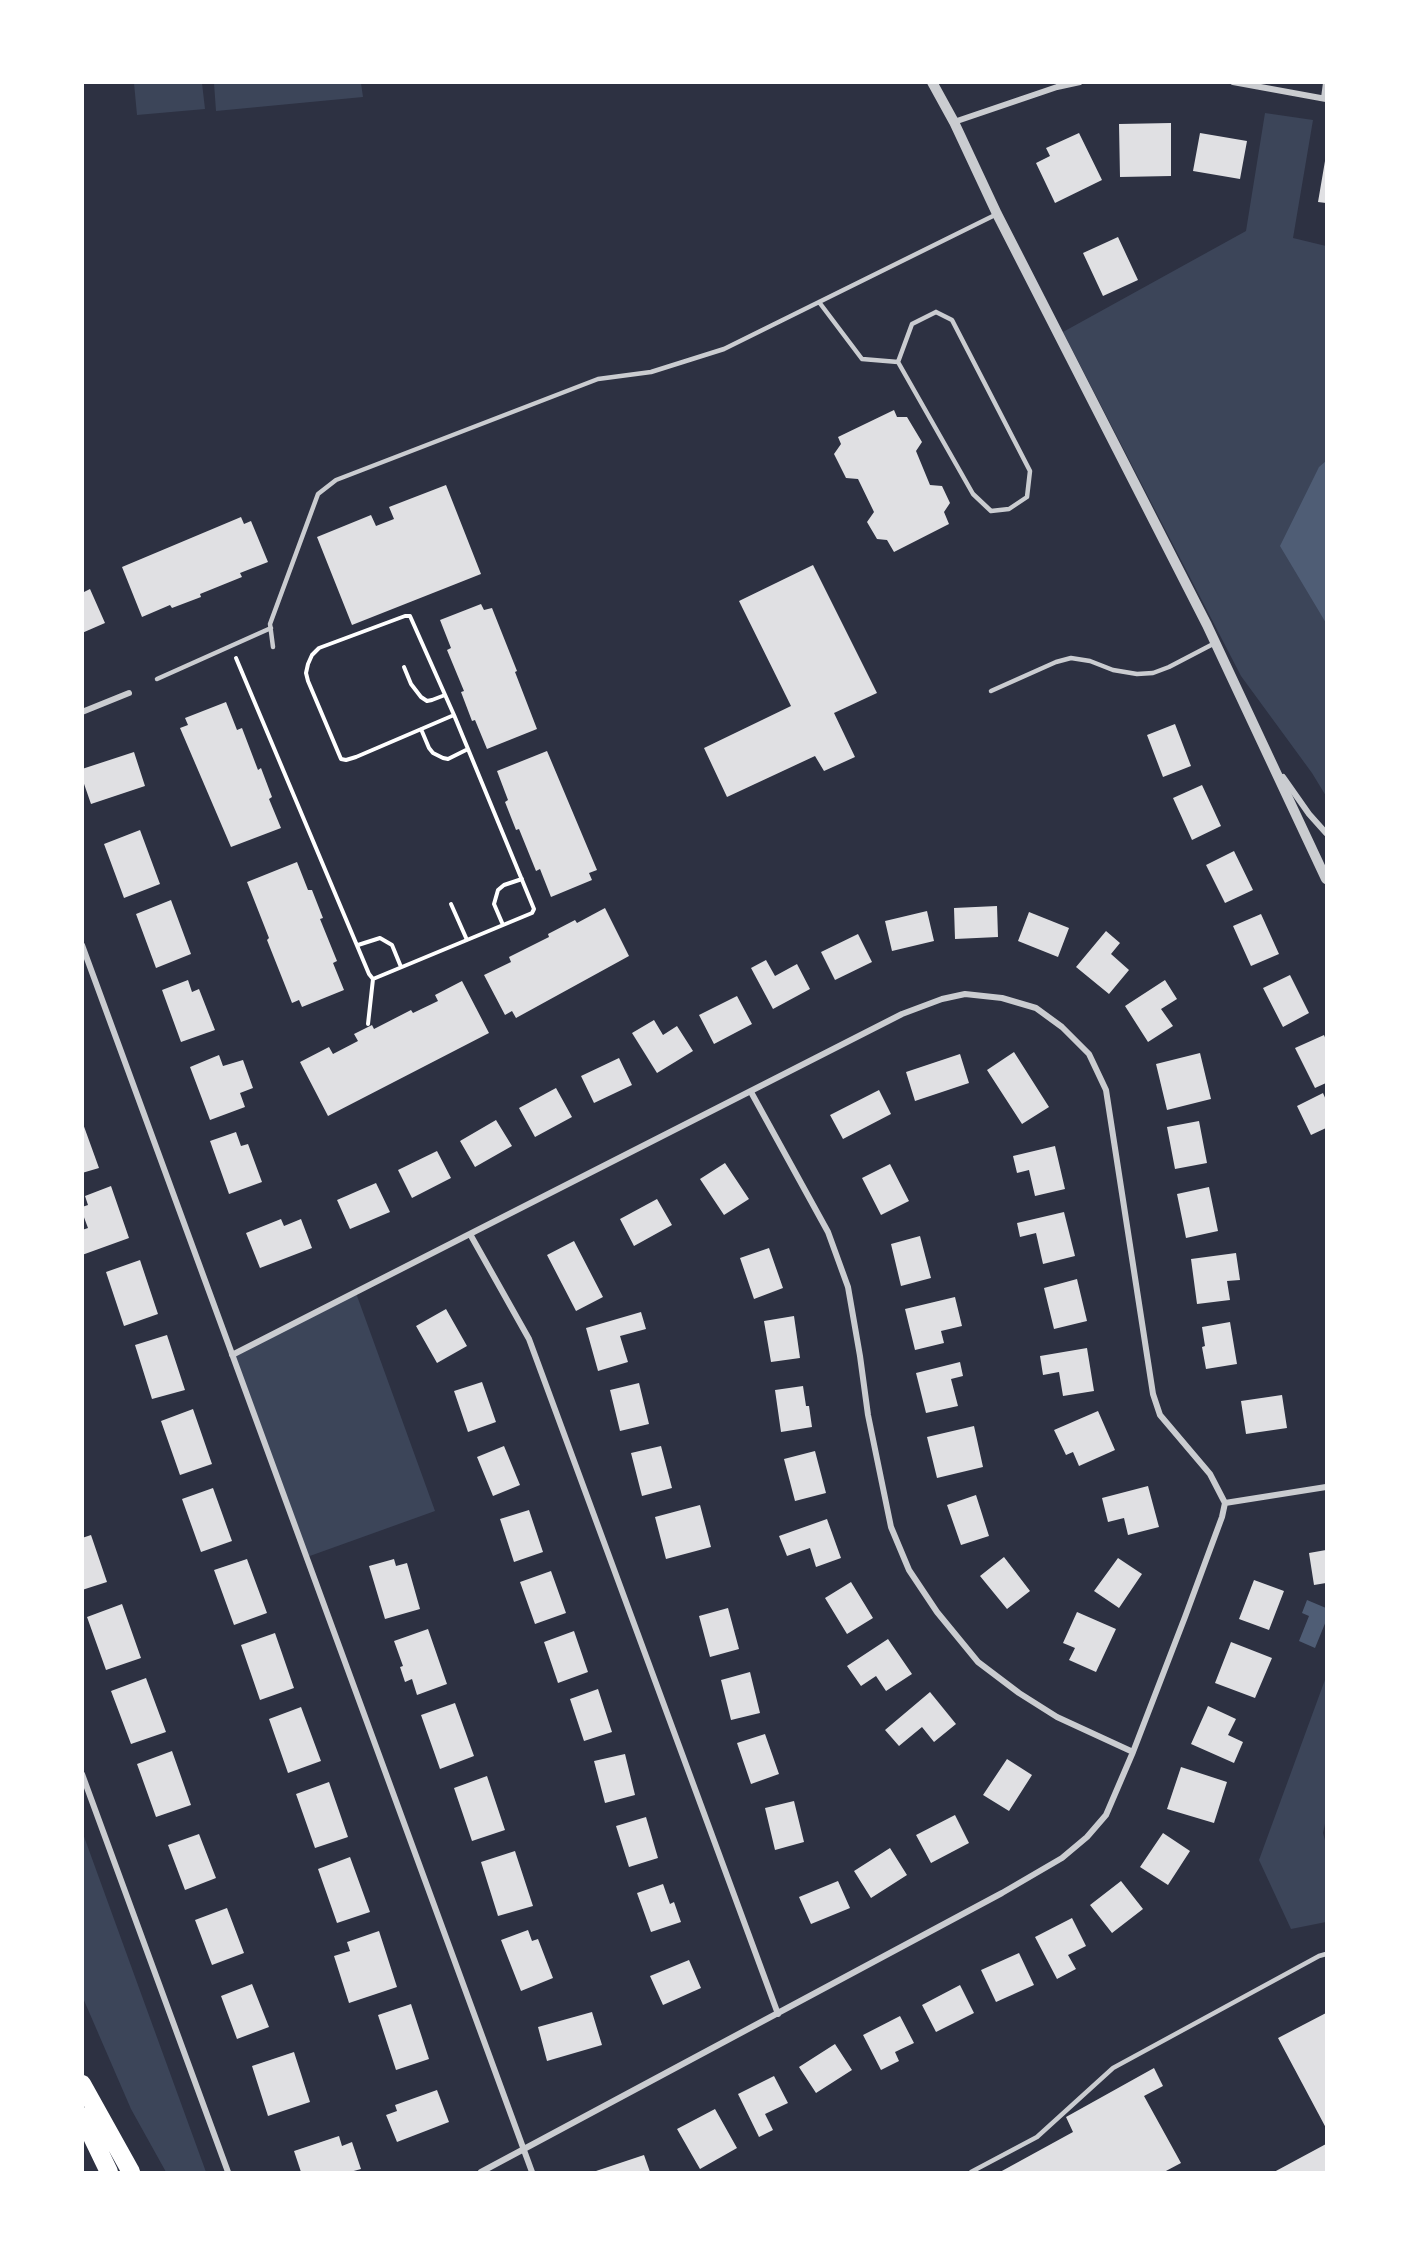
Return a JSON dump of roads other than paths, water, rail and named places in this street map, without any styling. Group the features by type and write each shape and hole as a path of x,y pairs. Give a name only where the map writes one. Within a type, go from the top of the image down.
{"highway":[{"path":"82,2084 131,2172"},
{"path":"82,2116 109,2172"}],"street":[{"path":"932,82 1215,643 1326,879"},
{"path":"954,123 1058,87 1080,82"},
{"path":"1233,82 1325,98 1326,82"},
{"path":"82,712 129,693"},
{"path":"1266,754 1326,834"},
{"path":"82,945 532,2172"},
{"path":"232,1355 902,1014 942,999 965,994 1002,998 1036,1008 1062,1027 1089,1054 1106,1090 1153,1394 1160,1415 1210,1474 1225,1503 1222,1517 1185,1617 1106,1815 1087,1837 1062,1858 1002,1893 481,2172"},
{"path":"751,1092 828,1232 848,1287 867,1414 891,1527 909,1570 937,1612 978,1662 1019,1693 1057,1717 1133,1752"},
{"path":"470,1234 529,1339 778,2014"},
{"path":"1225,1503 1326,1487"},
{"path":"82,1774 228,2172"}],"lane":[{"path":"273,647 270,624 318,494 336,480 598,379 651,372 724,349 997,214"},
{"path":"819,302 862,359 898,362"},
{"path":"936,312 952,320 1030,471 1027,496 1009,509 992,511 973,494 898,362 912,324 936,312"},
{"path":"157,679 271,628"},
{"path":"991,691 1056,662 1071,658 1090,661 1113,670 1137,674 1153,673 1215,643"},
{"path":"971,2172 1037,2137 1113,2068 1326,1954"}]}
